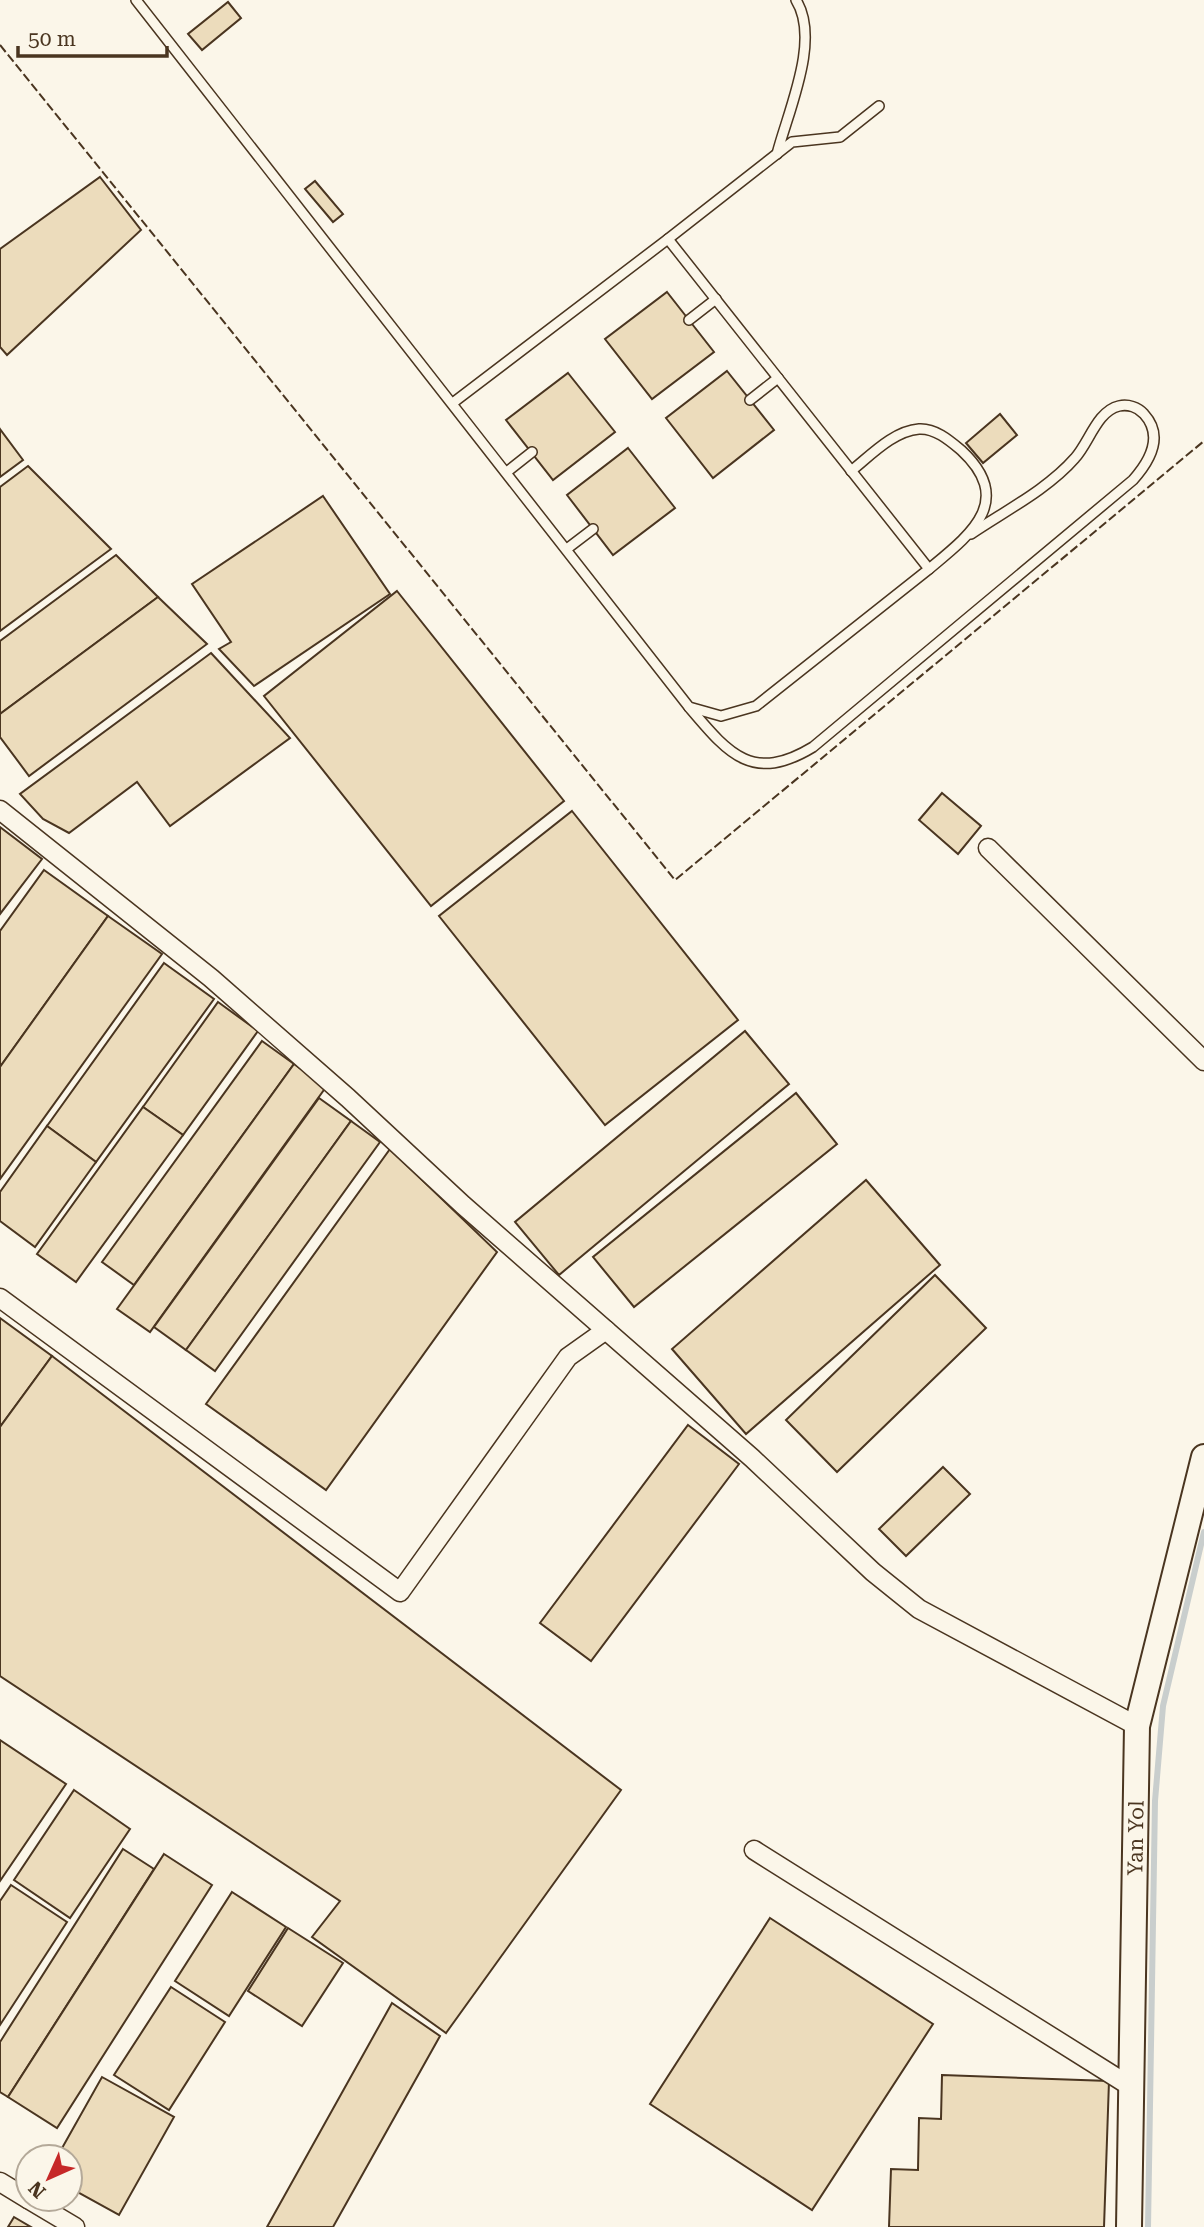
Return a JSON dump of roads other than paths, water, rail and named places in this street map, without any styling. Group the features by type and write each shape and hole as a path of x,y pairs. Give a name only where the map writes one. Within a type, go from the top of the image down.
{"street":[{"path":"0,810 220,986 752,1458 873,1572 919,1609 1137,1726"},
{"path":"988,848 1204,1062"},
{"path":"0,1298 400,1592 568,1357 606,1330"},
{"name":"Yan Yol","path":"1129,2227 1137,1726 1204,1457"},
{"path":"754,1850 1133,2088"},
{"path":"52,2213 75,2227"}],"lane":[{"path":"136,0 454,402 689,706 726,749 748,762 765,764 792,760 813,747 1133,480 1144,468 1154,443 1154,430 1149,419 1140,410 1129,405 1118,406 1108,412 1099,421 1084,447 1062,471 971,534 756,706 721,716 689,706"},
{"path":"777,154 805,49 805,19 796,0"},
{"path":"454,402 792,142 840,136 879,106"},
{"path":"668,239 929,569"},
{"path":"689,320 716,299"},
{"path":"750,400 778,378"},
{"path":"851,471 895,436 920,429 945,436 971,459 985,485 985,510 971,534"},
{"path":"508,471 531,452"},
{"path":"568,548 593,529"}],"waterway":[{"path":"1148,2227 1155,1801 1163,1706 1204,1532"}]}
